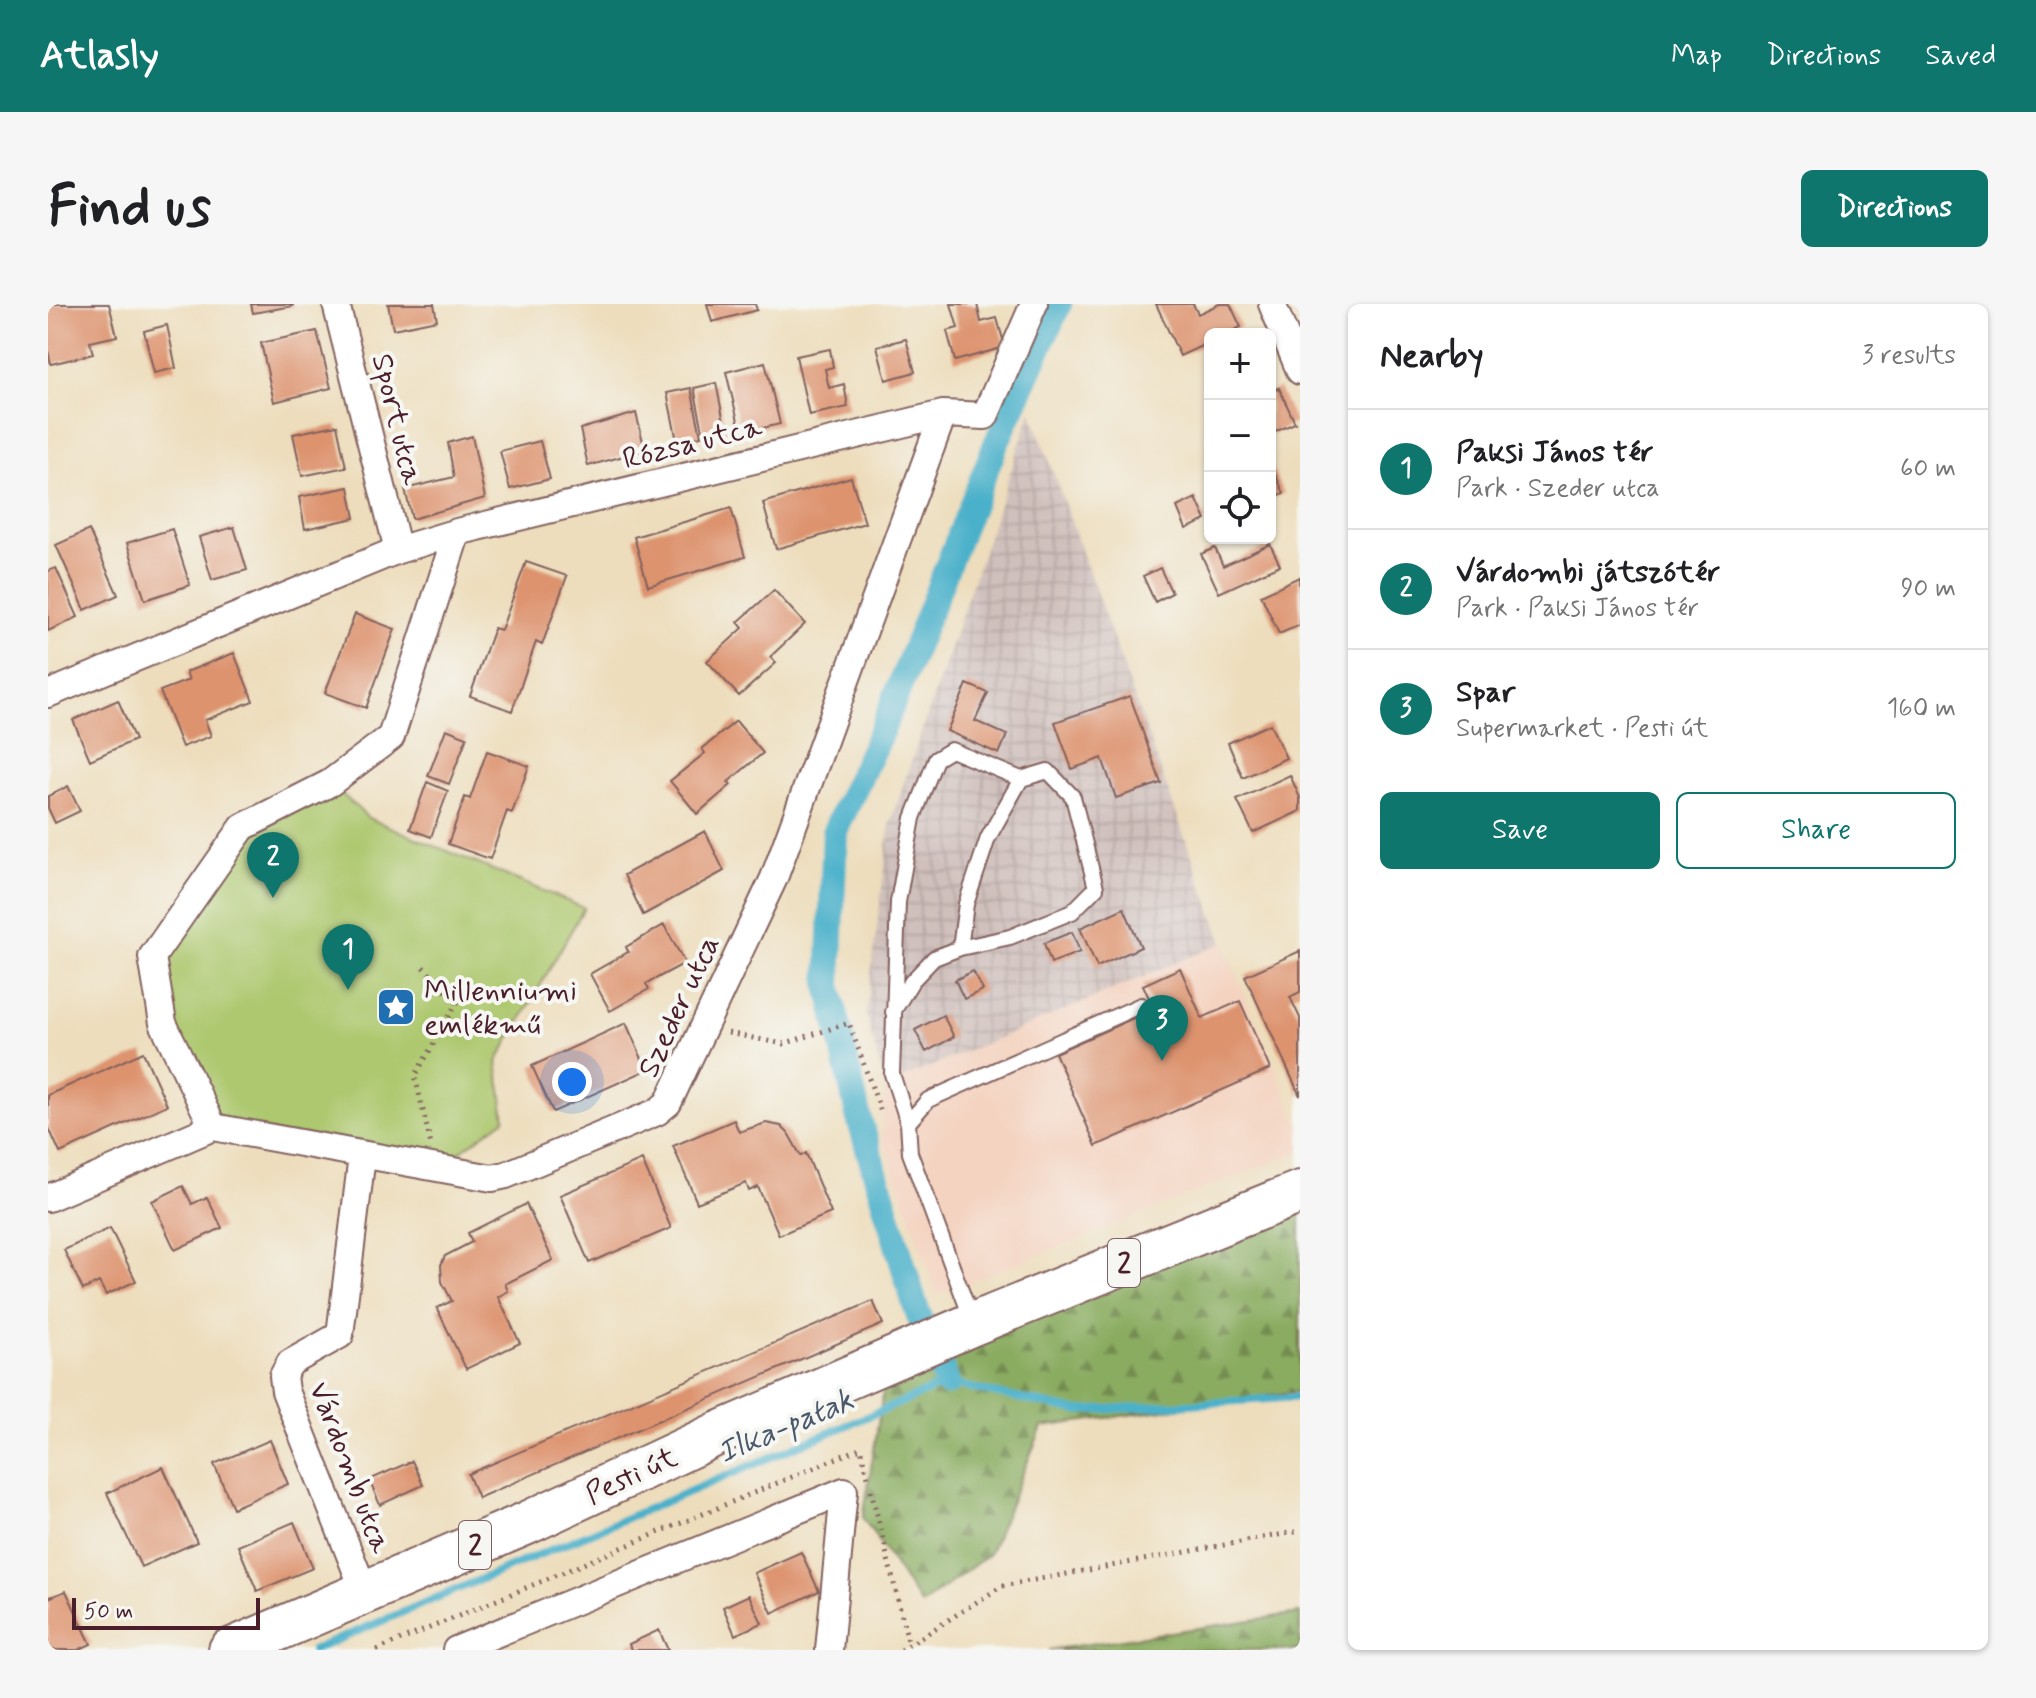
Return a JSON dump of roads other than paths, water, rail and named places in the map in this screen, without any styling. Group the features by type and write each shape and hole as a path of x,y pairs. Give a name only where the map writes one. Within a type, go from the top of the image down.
{"main road":[{"name":"Pesti út","path":"230,1650 961,1329 1300,1192"}],"street":[{"name":"Sport utca","path":"336,304 398,550"},
{"name":"Rózsa utca","path":"48,694 398,550 457,532 943,414 985,416 1034,304"},
{"path":"1272,304 1293,336 1300,371"},
{"name":"Szeder utca","path":"213,1127 492,1178 506,1175 657,1112 668,1103 774,878 943,414"},
{"path":"48,1198 213,1127 163,1023 152,957 243,827 330,783 391,737 457,532"},
{"name":"Várdomb utca","path":"362,1156 340,1335 290,1363 283,1376 285,1391 365,1593"},
{"path":"456,1650 844,1491 829,1650"}],"lane":[{"path":"893,1012 912,981 934,958 960,948 1010,937 1072,912 1096,888 1073,797 1048,771 1021,779 951,750 936,759 913,818 898,902 893,1012 892,1074 908,1123 910,1153 961,1329"},
{"path":"960,948 966,904 988,838 1021,779"},
{"path":"908,1123 928,1100 1141,1005"}],"waterway":[{"path":"947,1383 916,1308 858,1115 829,985 835,831 885,723 996,444 1059,304"},
{"name":"Ilka-patak","path":"313,1650 947,1383 1077,1411 1300,1397"}],"place":[{"name":"Várdombi játszótér","path":"273,898"},
{"name":"Paksi János tér","path":"348,990"},
{"name":"Millenniumi emlékmű","path":"396,1007"},
{"name":"Spar","path":"1162,1061"}]}
